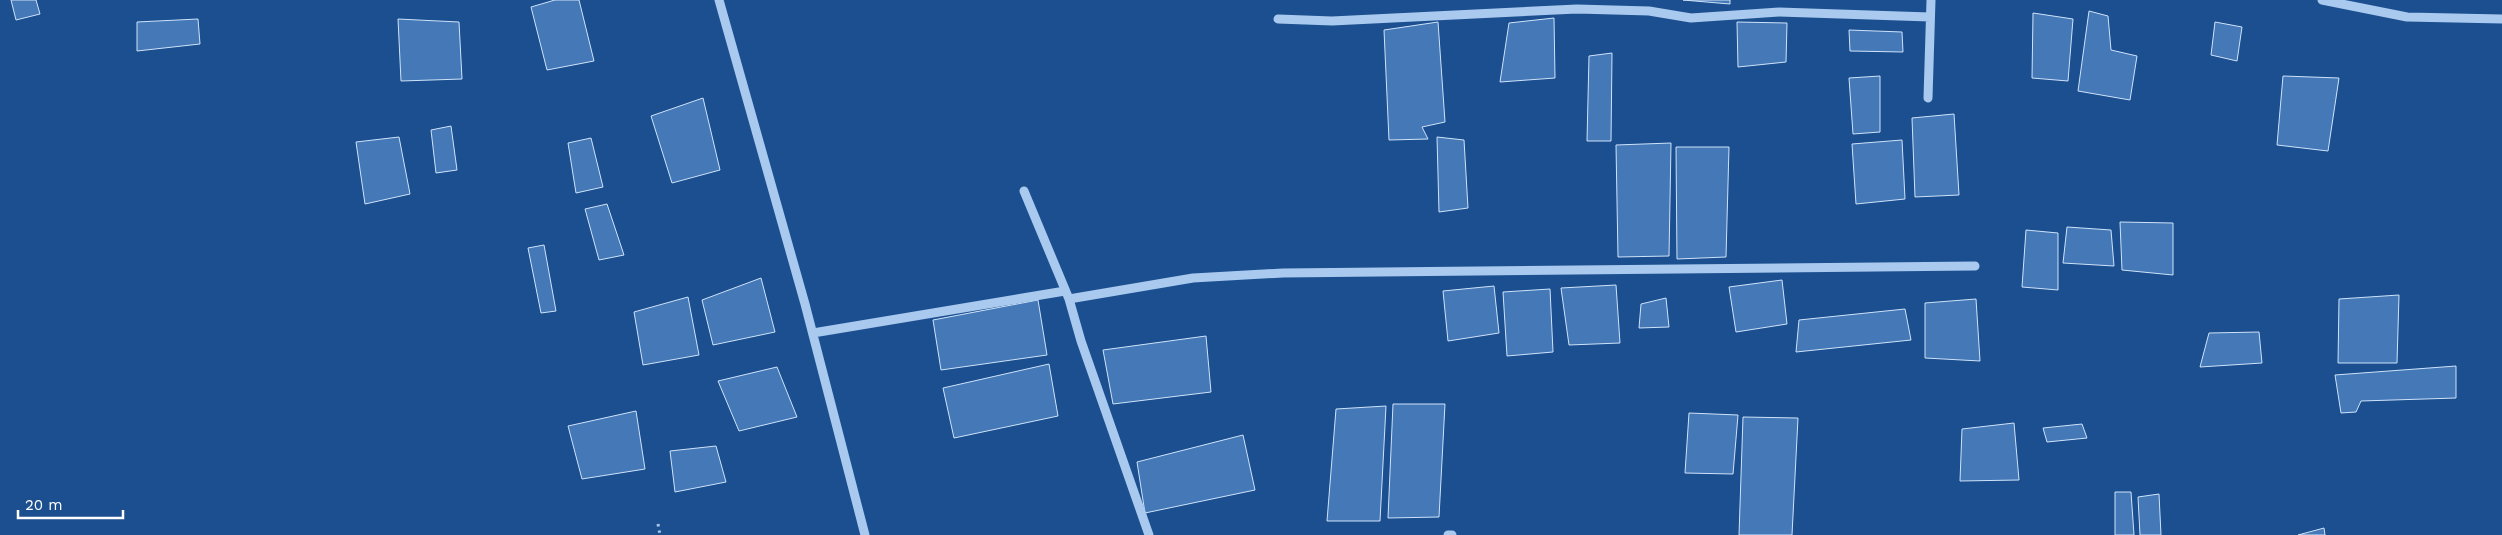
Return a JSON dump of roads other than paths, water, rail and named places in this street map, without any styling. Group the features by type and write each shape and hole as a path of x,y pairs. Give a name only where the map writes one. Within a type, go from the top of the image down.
{"street":[{"path":"719,0 813,333 865,535"},
{"path":"1928,98 1931,0"},
{"path":"2322,0 2407,17 2502,19"},
{"path":"1278,19 1332,21 1577,9 1650,11 1692,18 1779,12 1930,17"},
{"path":"1024,191 1067,295 1081,341 1149,535"},
{"path":"813,333 1193,278 1284,273 1975,266"}]}
